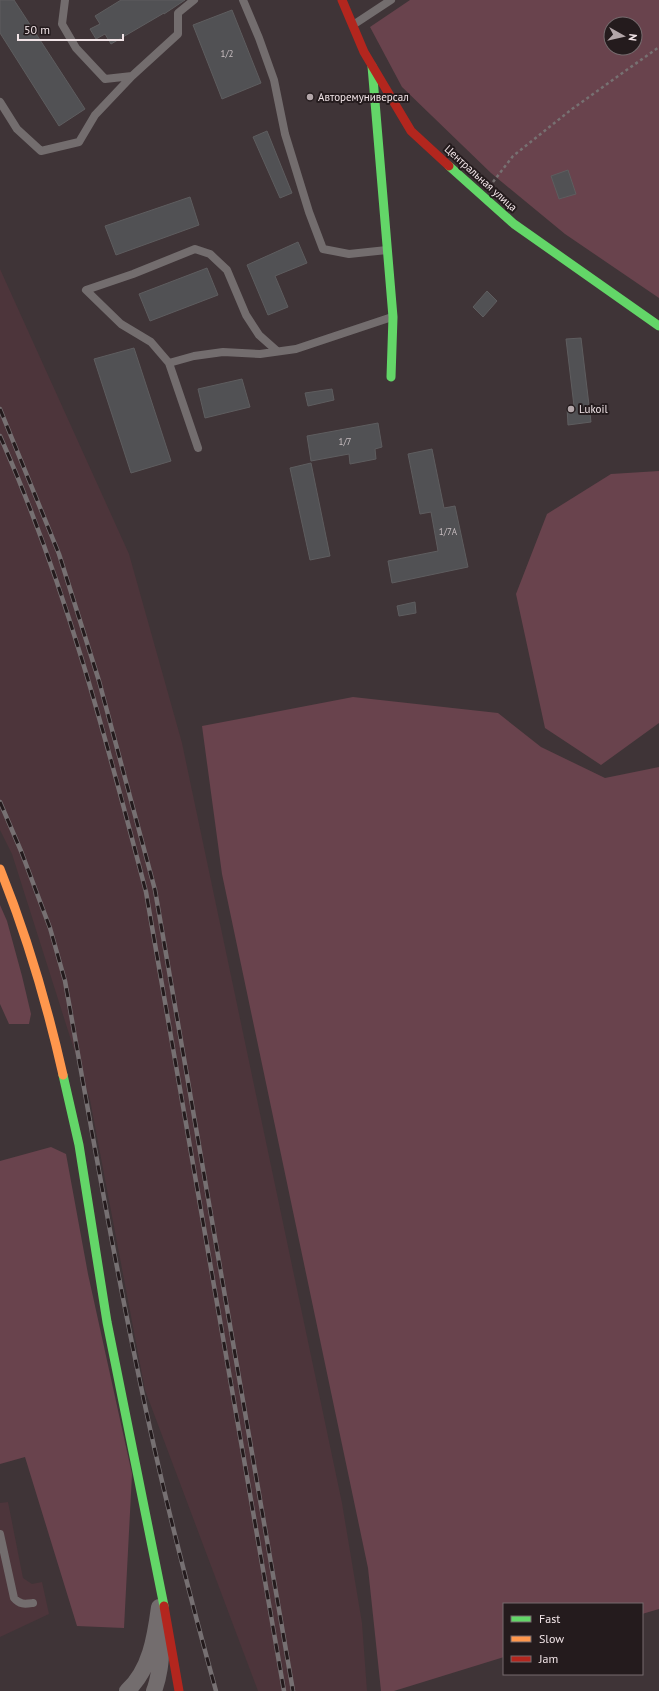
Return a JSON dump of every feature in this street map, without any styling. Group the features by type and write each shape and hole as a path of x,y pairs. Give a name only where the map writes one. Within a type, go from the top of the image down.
{"street":[{"name":"Центральная улица","path":"342,0 364,52 411,131 514,224 659,326"},
{"path":"372,66 393,317 391,377"},
{"path":"0,869 20,919 51,1022 79,1145 107,1322 161,1592 179,1691"},
{"path":"126,1691 132,1686 149,1659 156,1630 161,1592"},
{"path":"154,1691 158,1682 161,1659 163,1629 161,1592"}],"lane":[{"path":"64,0 62,24 76,48 106,79 132,76"},
{"path":"0,102 17,130 41,151 79,142 95,115 132,76 178,34 178,13 194,0"},
{"path":"243,0 274,80 288,141 308,212 323,249 349,254 387,250"},
{"path":"353,25 391,0"},
{"path":"198,448 169,363 151,342 121,324 86,290 133,274 195,249 210,254 227,270 246,314 258,335 277,351"},
{"path":"169,363 194,356 223,352 260,354 296,349 393,317"},
{"path":"0,1534 14,1598 17,1602 24,1604 33,1603"}],"path":[{"path":"483,195 513,156 572,109 659,47"}],"shaded area":[{"path":"410,0 659,0 659,298 565,234 491,173 402,87 370,27"},
{"path":"0,269 129,554 182,743 342,1503 362,1623 367,1691 258,1691 145,1390 90,1100 12,854 0,830"},
{"path":"659,471 659,723 601,765 545,728 516,594 547,514 611,474"},
{"path":"353,697 498,713 541,747 605,778 659,767 659,1609 643,1614 643,1603 503,1603 503,1657 394,1691 381,1691 368,1568 222,874 202,726"},
{"path":"0,905 7,921 22,976 31,1014 29,1024 9,1024 0,1004"},
{"path":"51,1147 66,1154 88,1274 132,1474 124,1628 77,1626 25,1457 0,1464 0,1161"},
{"path":"8,1502 23,1578 32,1584 42,1582 49,1614 0,1637 0,1503"}],"building":[{"path":"0,0 14,0 85,109 59,126 0,33"},
{"path":"121,0 185,0 164,14 111,44 105,34 96,39 90,29 100,24 95,16"},
{"path":"232,10 261,83 222,99 193,25"},
{"path":"267,131 292,193 280,198 253,137"},
{"path":"568,170 576,194 559,199 551,176"},
{"path":"190,197 199,225 116,255 105,226"},
{"path":"298,242 307,263 275,276 288,307 268,315 247,265"},
{"path":"207,268 218,295 150,321 139,294"},
{"path":"487,291 497,301 483,317 473,307"},
{"path":"581,338 591,422 568,425 567,407 574,406 566,339"},
{"path":"134,348 171,461 131,473 94,359"},
{"path":"242,379 250,407 205,418 198,389"},
{"path":"332,389 334,400 308,406 305,393"},
{"path":"378,423 382,447 375,449 376,459 350,464 349,454 311,461 307,436"},
{"path":"432,449 444,508 455,506 468,567 392,583 388,561 438,551 431,512 420,514 408,454"},
{"path":"311,463 330,556 310,560 290,468"},
{"path":"415,602 416,613 399,616 397,606"}],"railway":[{"path":"0,409 59,554 99,681 155,890 293,1691"},
{"path":"0,436 45,547 64,604 99,719 146,892 284,1691"},
{"path":"0,802 21,851 50,928 65,981 107,1216 142,1392 176,1541 216,1691"}],"traffic: fast":[{"path":"372,66 393,317 391,377"},
{"path":"449,166 514,224 659,326"},
{"path":"63,1075 79,1145 107,1322 164,1606"}],"traffic: slow":[{"path":"0,869 36,970 63,1075"}],"traffic: jam":[{"path":"342,0 364,52 411,131 449,166"},
{"path":"164,1606 179,1691"}],"place":[{"name":"Авторемуниверсал","path":"310,97"},
{"name":"Lukoil","path":"571,409"}]}
